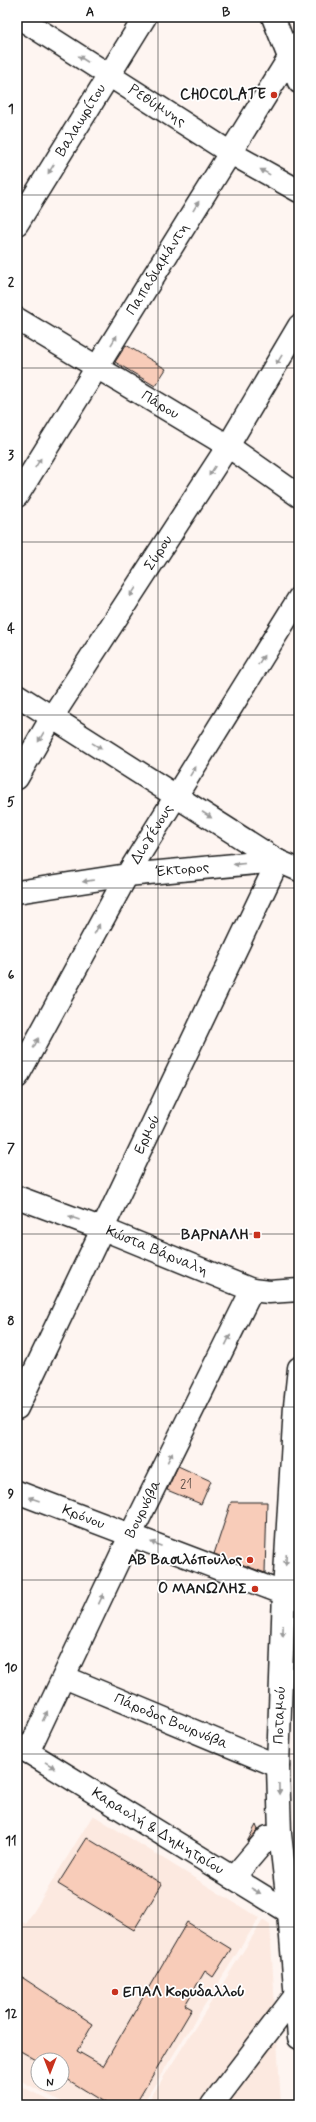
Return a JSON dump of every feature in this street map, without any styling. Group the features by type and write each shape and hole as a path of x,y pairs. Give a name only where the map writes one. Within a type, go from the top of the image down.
{"street":[{"name":"Ρεθύμνης","path":"18,17 229,152 299,191"},
{"name":"Βαλαωρίτου","path":"17,224 146,17"},
{"path":"273,17 294,50 299,82"},
{"name":"Παπαδιαμάντη","path":"17,496 229,152 294,50"},
{"name":"Πάρου","path":"17,319 228,446 299,496"},
{"name":"Σύρου","path":"17,778 52,717 228,446 299,326"},
{"name":"Διογένους","path":"17,1078 127,875 299,598"},
{"path":"17,694 278,861"},
{"name":"Έκτορος","path":"17,892 127,875 278,861 299,870"},
{"name":"Ερμού","path":"17,1408 278,861"},
{"name":"Κώστα Βάρναλη","path":"17,1197 103,1229 252,1290 269,1292 299,1290"},
{"name":"Βουρνόβα","path":"23,1748 64,1677 131,1534 252,1290"},
{"name":"Ποταμού","path":"299,1368 295,1406 292,1596 278,1766 279,1817 284,1867 294,1915 296,1995 299,2038"},
{"name":"Κρόνου","path":"17,1492 292,1596"},
{"name":"Πάροδος Βουρνόβα","path":"64,1677 278,1766"},
{"name":"Καραολή & Δημητρίου","path":"23,1748 294,1915"},
{"path":"279,1817 268,1824 268,1837 270,1857 284,1867"},
{"path":"234,1878 268,1837"},
{"path":"212,2105 296,1995"}],"shaded area":[{"name":"ΕΠΑΛ Κορυδαλλού","path":"93,1815 259,1918 142,2105 68,2105 42,2092 70,2092 70,2052 30,2052 30,2086 17,2079 17,1919 26,1924"},
{"path":"263,1920 270,1925 281,2105 146,2105"},
{"path":"17,2084 58,2105 17,2105"}],"building":[{"path":"126,345 166,369 155,386 115,362"},
{"path":"178,1466 211,1481 201,1504 167,1490"},
{"path":"231,1502 267,1502 265,1573 214,1554"},
{"path":"256,1825 258,1830 247,1842"},
{"path":"87,1838 162,1884 134,1930 58,1884"},
{"path":"187,1922 231,1949 213,1977 205,1971 185,2005 192,2009 135,2105 109,2105 70,2081 70,2052 30,2052 30,2056 17,2049 17,1974 93,2024 77,2051 103,2066"}],"place":[{"name":"CHOCOLATE","path":"274,95"},
{"name":"ΒΑΡΝΑΛΗ","path":"257,1235"},
{"name":"ΑΒ Βασιλόπουλος","path":"250,1560"},
{"name":"O ΜΑΝΩΛΗΣ","path":"255,1589"},
{"name":"ΕΠΑΛ Κορυδαλλού","path":"115,1992"}]}
